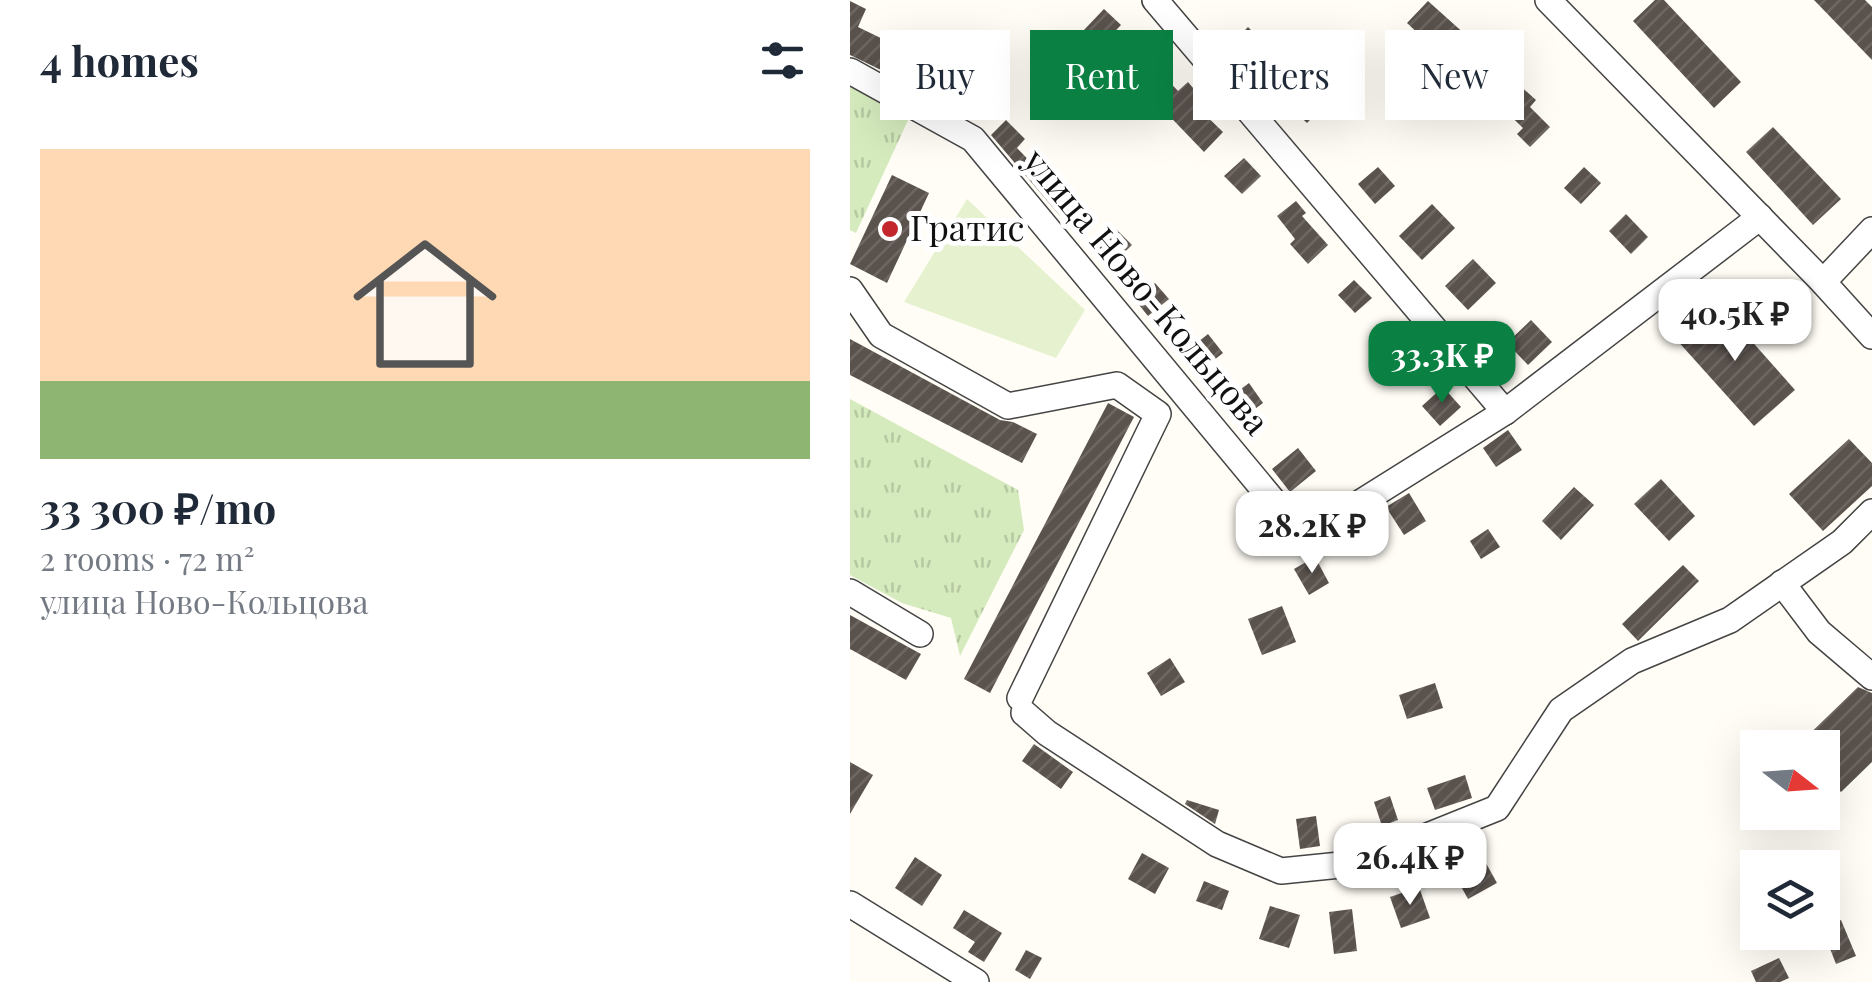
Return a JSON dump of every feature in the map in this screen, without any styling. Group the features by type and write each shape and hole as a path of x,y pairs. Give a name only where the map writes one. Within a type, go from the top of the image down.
{"street":[{"path":"1155,0 1505,412"},
{"path":"1548,0 1872,336"},
{"name":"улица Ново-Кольцова","path":"850,71 973,139 1304,538 1505,412 1760,218"},
{"path":"1823,282 1872,230"},
{"path":"850,290 882,335 1008,406 1117,385 1158,414 1022,706 1048,733 1217,844 1281,870 1360,864 1497,808 1561,710 1632,661 1730,620 1842,542 1872,512"},
{"path":"1782,583 1820,632 1872,677"},
{"path":"850,592 920,634"},
{"path":"850,904 976,982"}],"green space":[{"path":"850,86 880,102 880,120 908,120 856,233 850,230"},
{"path":"967,199 1085,310 1056,358 904,302"},
{"path":"850,399 1018,490 1024,530 960,656 951,618 902,603 850,575"}],"building":[{"path":"1655,0 1664,0 1741,82 1714,108 1633,21"},
{"path":"1814,0 1865,0 1872,7 1872,60"},
{"path":"850,1 866,9 858,27 880,38 880,70 850,55"},
{"path":"1428,1 1460,30 1414,30 1407,23"},
{"path":"1104,9 1121,25 1116,30 1084,30"},
{"path":"1188,82 1193,88 1193,120 1211,120 1223,132 1204,152 1173,120 1173,86 1178,91"},
{"path":"1524,89 1536,100 1530,107 1550,127 1530,147 1517,134 1523,128 1515,120 1524,120"},
{"path":"1006,120 1025,139 1017,148 1058,190 1067,182 1080,198 1060,216 991,135"},
{"path":"1773,127 1841,199 1813,225 1746,152"},
{"path":"1244,158 1261,176 1242,194 1224,176"},
{"path":"1378,167 1395,186 1375,204 1358,184"},
{"path":"1584,167 1601,183 1581,204 1564,188"},
{"name":"Гратис","path":"892,175 929,193 887,283 850,264"},
{"path":"1296,201 1306,213 1302,216 1328,245 1308,264 1290,244 1295,239 1277,216"},
{"path":"1432,204 1455,228 1422,260 1399,236"},
{"path":"1626,214 1648,237 1631,254 1609,231"},
{"path":"1116,229 1132,245 1109,267 1093,251"},
{"path":"1473,259 1496,283 1468,310 1445,286"},
{"path":"1354,280 1372,298 1355,313 1338,295"},
{"path":"1155,283 1169,299 1148,316 1135,300"},
{"path":"1716,301 1795,390 1754,426 1675,338"},
{"path":"1531,320 1552,342 1528,365 1507,343"},
{"path":"1391,321 1405,336 1385,355 1371,340"},
{"path":"1208,334 1223,353 1200,371 1185,352"},
{"path":"850,339 1000,420 1037,434 1022,463 850,375"},
{"path":"1249,383 1263,403 1240,420 1226,400"},
{"path":"1443,387 1461,407 1440,426 1422,406"},
{"path":"1108,403 1134,417 990,693 964,679"},
{"path":"1508,430 1522,450 1496,467 1483,448"},
{"path":"1849,439 1872,463 1872,486 1823,531 1789,494"},
{"path":"1298,448 1316,471 1290,492 1272,469"},
{"path":"1661,479 1695,516 1669,541 1634,504"},
{"path":"1574,487 1594,505 1561,540 1542,521"},
{"path":"1409,493 1426,521 1404,535 1386,507"},
{"path":"1488,529 1500,547 1481,559 1470,541"},
{"path":"1315,557 1329,583 1309,595 1294,569"},
{"path":"1683,565 1699,581 1638,641 1622,624"},
{"path":"1282,606 1296,642 1262,655 1248,619"},
{"path":"850,615 921,654 906,680 850,649"},
{"path":"1170,658 1185,682 1161,696 1147,673"},
{"path":"1435,683 1443,708 1407,719 1399,695"},
{"path":"1858,687 1872,693 1872,762 1841,792 1840,730 1814,730"},
{"path":"1034,744 1073,772 1061,789 1022,761"},
{"path":"850,762 873,775 850,814"},
{"path":"1465,775 1472,798 1435,810 1427,788"},
{"path":"1390,796 1398,820 1382,826 1374,802"},
{"path":"1187,800 1219,810 1215,824 1185,804"},
{"path":"1316,816 1320,846 1300,849 1296,819"},
{"path":"1142,853 1169,868 1155,894 1128,879"},
{"path":"1482,856 1497,883 1468,899 1453,872"},
{"path":"915,857 942,875 922,906 895,888"},
{"path":"1204,881 1229,891 1222,910 1196,901"},
{"path":"1419,887 1430,918 1401,928 1390,897"},
{"path":"1270,906 1300,915 1289,948 1259,939"},
{"path":"1352,909 1357,951 1334,954 1329,912"},
{"path":"964,910 1002,933 984,962 968,952 975,942 953,928"},
{"path":"1840,920 1856,956 1836,964 1831,950 1840,950"},
{"path":"1026,950 1042,958 1030,979 1015,970"},
{"path":"1779,958 1789,978 1756,982 1751,971"}],"place":[{"name":"Гратис","path":"890,229"}]}
